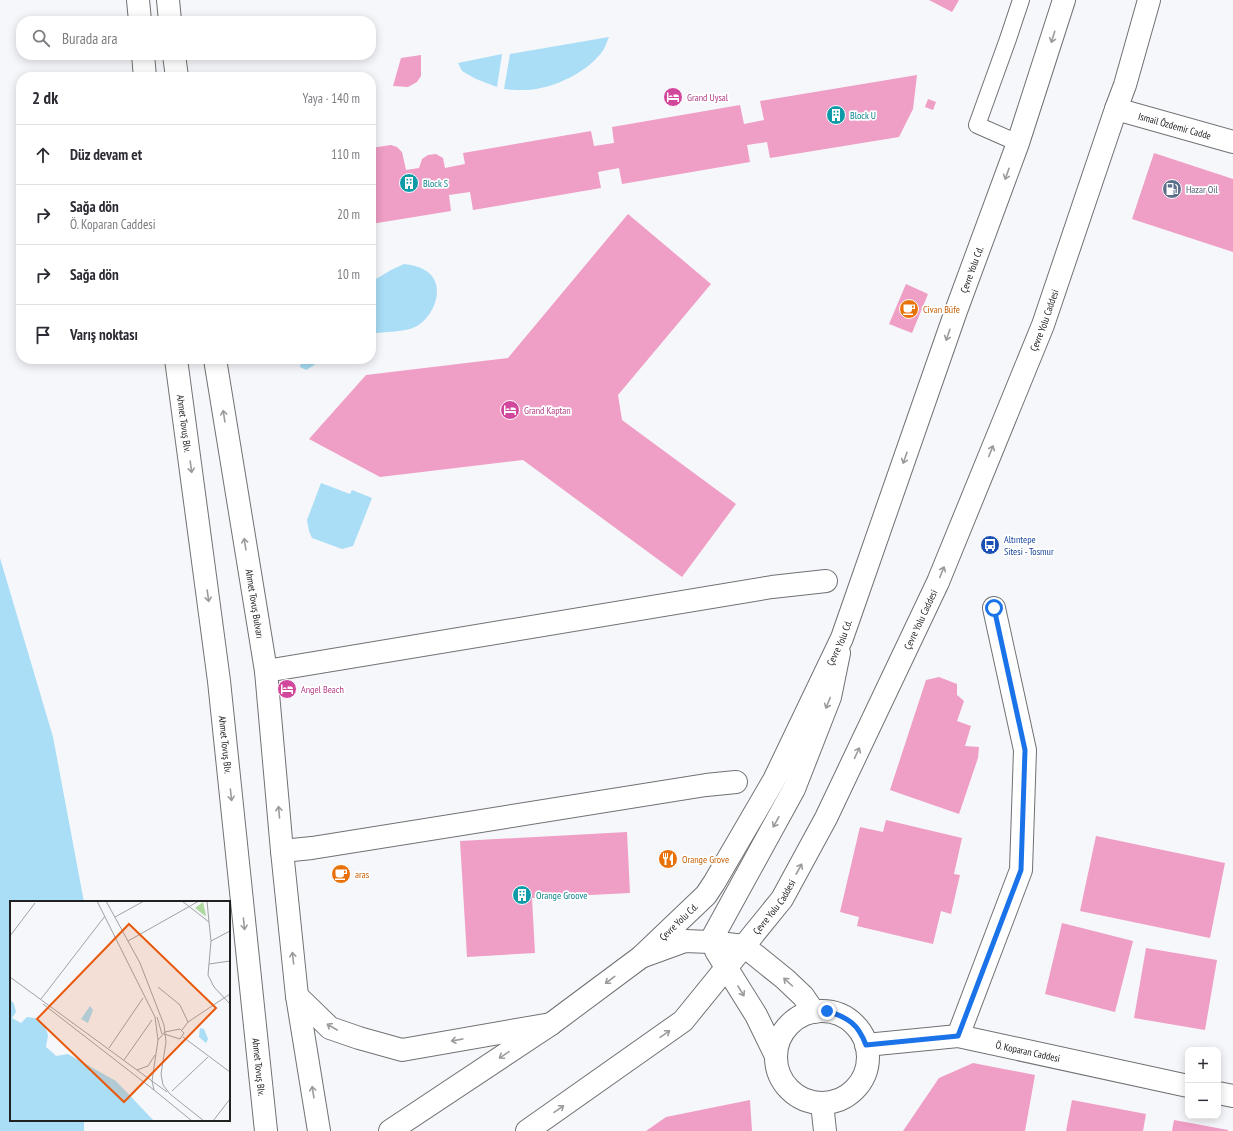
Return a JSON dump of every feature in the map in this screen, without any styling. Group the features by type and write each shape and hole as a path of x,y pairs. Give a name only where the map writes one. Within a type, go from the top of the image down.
{"main road":[{"path":"138,0 140,16"},
{"path":"168,0 170,16"},
{"name":"Çevre Yolu Cd.","path":"390,1131 551,1024 641,957 706,895 714,883 774,780 842,638 956,311 1018,143 1064,0"},
{"name":"Çevre Yolu Caddesi","path":"527,1131 683,1022 782,900 826,818 938,582 1043,325 1125,86 1150,0"},
{"path":"143,60 145,72"},
{"path":"175,60 176,72"},
{"name":"Ismail Ôzdemir Cadde","path":"1116,109 1233,142"},
{"name":"Ahmet Tovuş Blv.","path":"177,364 219,681 266,1131"},
{"name":"Ahmet Tovuş Bulvarı","path":"216,364 266,671 297,996 319,1131"},
{"path":"266,671 765,589 826,581"},
{"path":"958,1036 1021,870 1025,750 994,608"},
{"path":"710,942 794,789 830,697 842,638"},
{"path":"282,851 706,784 736,782"},
{"path":"641,957 685,941 744,946 785,979 803,996 814,1012"},
{"path":"710,942 756,1015 776,1056 778,1071 784,1084 795,1094 809,1102 822,1103 836,1101 848,1095 859,1086 865,1073 868,1059 866,1045 861,1032 852,1022 840,1015 827,1011 814,1012 799,1017 787,1027 779,1041 776,1056"},
{"path":"297,996 330,1028 402,1050 551,1024"},
{"name":"Ö. Koparan Caddesi","path":"866,1045 958,1036 1185,1085"},
{"path":"1221,1094 1233,1096"},
{"path":"822,1103 825,1131"}],"lane":[{"path":"1018,143 977,125 1021,0"}],"water":[{"path":"609,37 604,49 597,57 580,72 570,78 559,83 536,89 504,89 510,54"},
{"path":"502,54 497,87 476,79 462,71 458,63"},
{"path":"404,264 423,269 434,279 437,286 437,294 428,316 417,326 401,331 376,333 376,279"},
{"path":"301,364 315,364 306,370 300,367"},
{"path":"321,483 350,494 352,490 372,498 353,546 342,549 312,538 307,520"},
{"path":"0,558 53,737 84,901 10,901 10,1121 84,1121 84,1131 0,1131"}],"building":[{"path":"929,0 959,0 952,12"},
{"path":"421,55 421,76 417,82 408,87 393,86 401,58"},
{"path":"917,75 913,109 899,137 770,158 767,142 747,145 750,162 622,184 619,168 598,172 601,188 473,210 470,192 449,195 451,211 376,223 376,147 391,145 397,147 402,152 406,170 419,168 422,159 428,155 436,154 443,158 445,168 465,164 463,153 591,131 594,146 614,143 612,127 740,105 744,124 764,120 760,101"},
{"path":"928,99 936,102 933,110 925,107"},
{"path":"1154,153 1233,179 1233,252 1132,219"},
{"path":"628,214 711,284 618,395 622,420 736,504 682,577 523,460 380,477 309,439 366,375 508,358"},
{"name":"Civan Büfe","path":"906,284 928,294 912,333 889,324"},
{"path":"939,677 957,684 957,695 964,701 957,721 971,726 965,746 979,747 978,758 959,814 890,790 926,680"},
{"path":"886,820 962,838 954,874 960,875 951,914 941,911 933,944 857,926 859,917 840,912 860,827 883,832"},
{"name":"Orange Groove","path":"627,832 630,893 532,898 535,953 467,957 460,841"},
{"path":"1096,836 1225,863 1210,938 1080,911"},
{"path":"1062,923 1133,941 1115,1012 1045,994"},
{"path":"1146,948 1217,960 1205,1030 1134,1018"},
{"path":"973,1063 1035,1075 1025,1131 903,1131 939,1078"},
{"path":"750,1100 752,1131 646,1131 666,1117"},
{"path":"1072,1100 1146,1114 1143,1131 1066,1131"},
{"path":"1174,1120 1228,1130 1228,1131 1172,1131"}],"place":[{"name":"Grand Uysal","path":"673,97"},
{"name":"Block U","path":"836,115"},
{"name":"Block S","path":"409,183"},
{"name":"Hazar Oil","path":"1172,189"},
{"name":"Civan Büfe","path":"909,309"},
{"name":"Grand Kaptan","path":"510,410"},
{"name":"Altıntepe Sitesi - Tosmur","path":"990,545"},
{"name":"Angel Beach","path":"287,689"},
{"name":"Orange Grove","path":"668,859"},
{"name":"aras","path":"341,874"},
{"name":"Orange Groove","path":"522,895"}],"route":[{"path":"827,1011 840,1015 852,1022 861,1032 866,1045 958,1036 1021,870 1025,750 994,608"}]}
